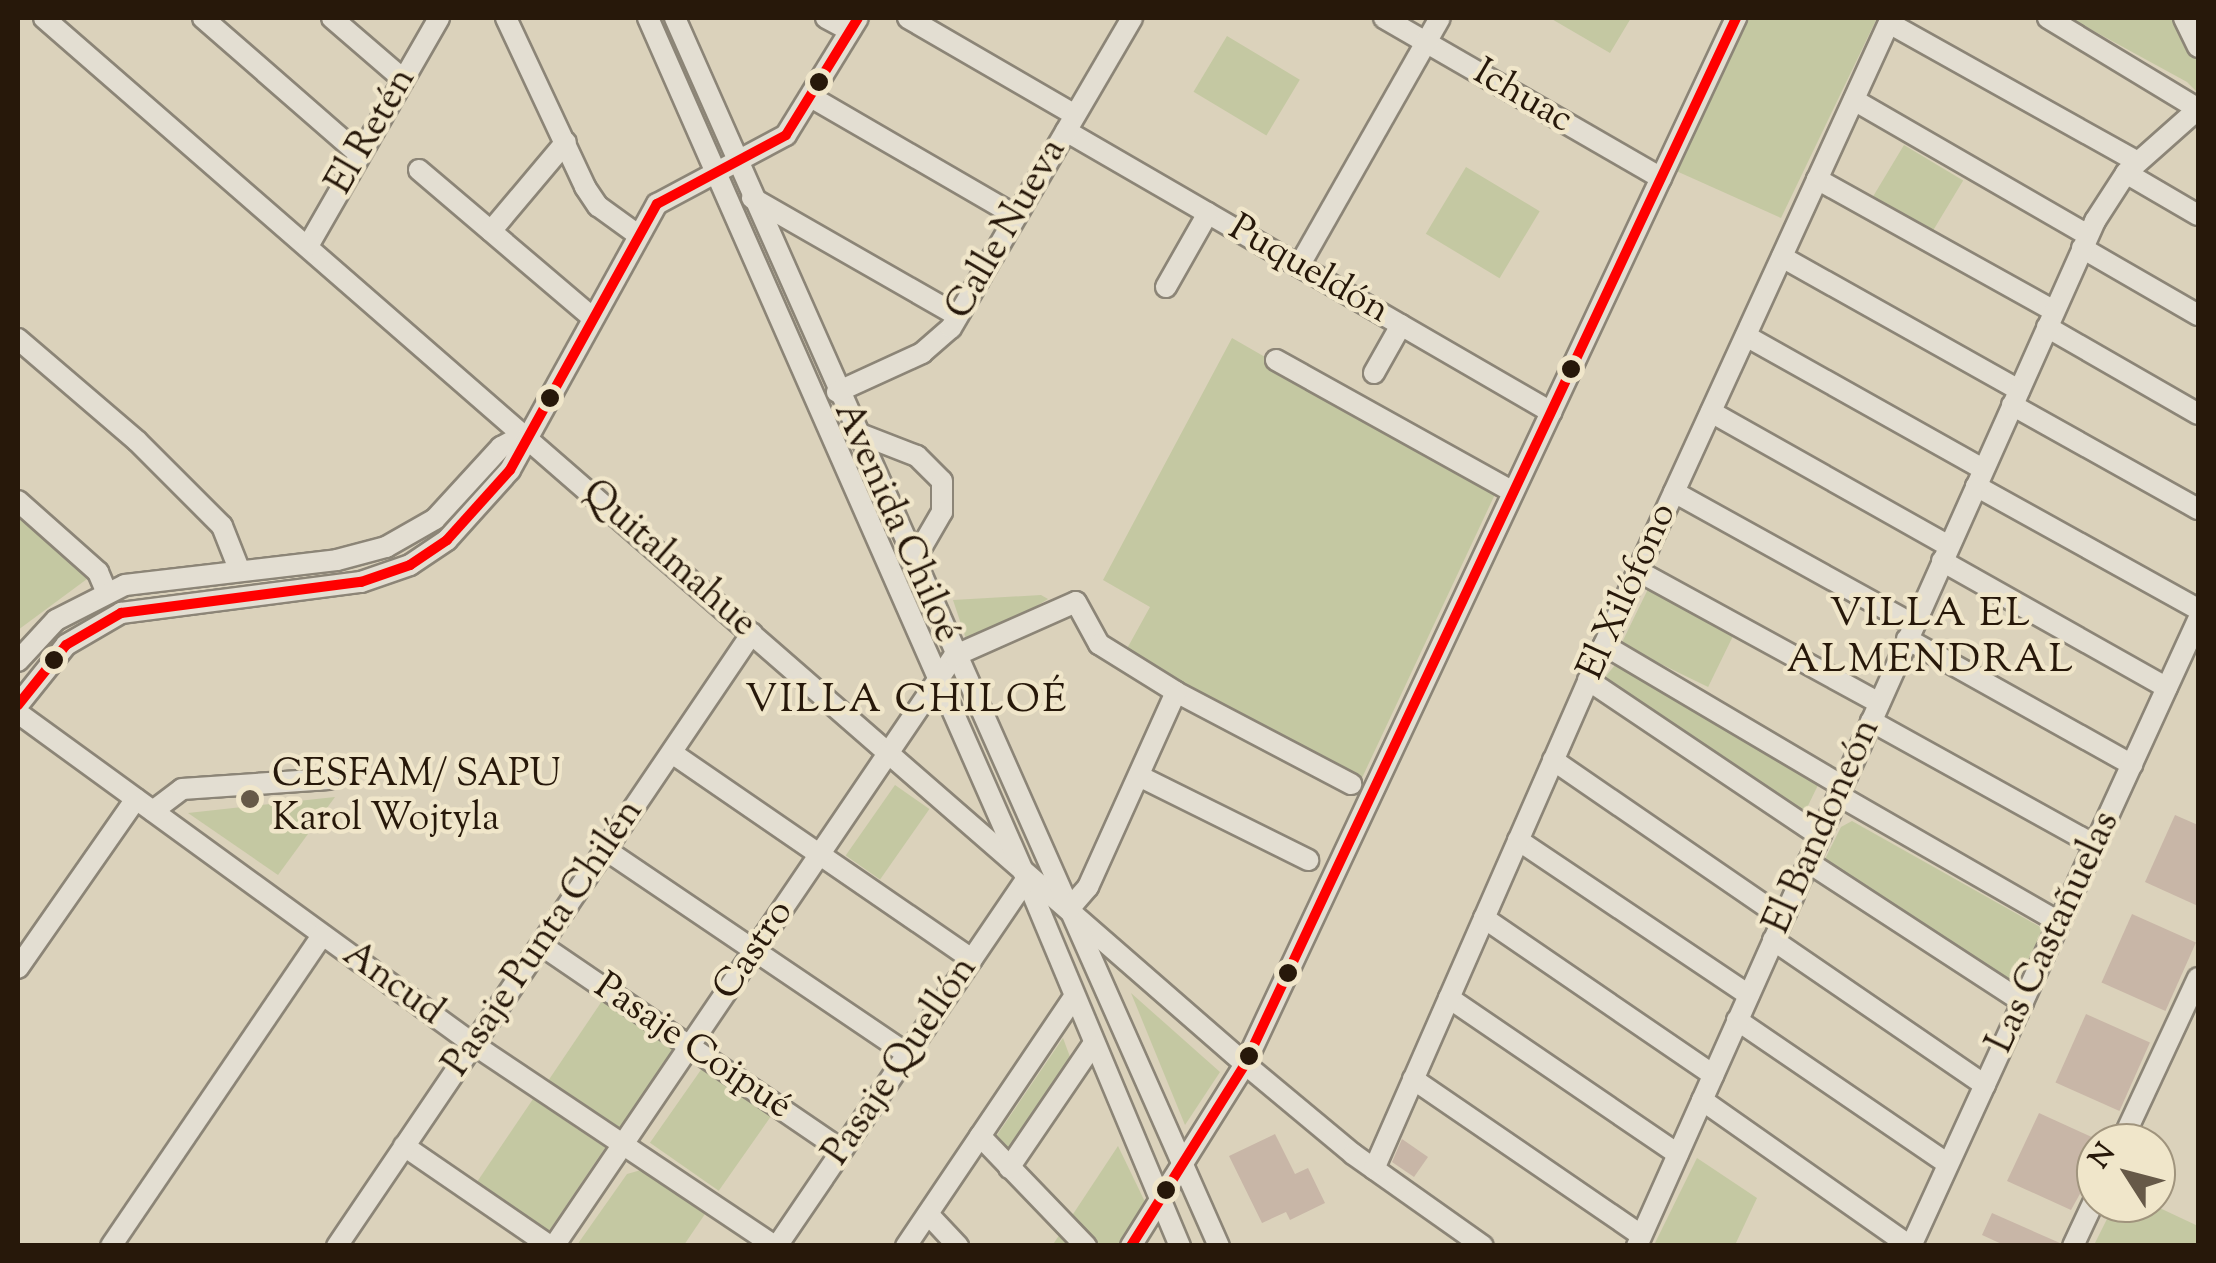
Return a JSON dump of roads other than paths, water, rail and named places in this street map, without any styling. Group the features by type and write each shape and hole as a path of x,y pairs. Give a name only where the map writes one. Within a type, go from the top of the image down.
{"street":[{"path":"202,18 360,155"},
{"path":"332,18 403,80"},
{"name":"El Retén","path":"308,246 439,18"},
{"path":"506,18 598,206 638,235"},
{"name":"Avenida Chiloé","path":"648,18 728,168 752,198 1219,1246"},
{"name":"Avenida Chiloé","path":"675,18 728,168 938,684 1025,875 1072,1000 1180,1246"},
{"path":"18,705 66,646 121,613 340,586 410,564 478,512 510,470 524,436 638,235 665,198 786,135 854,24 826,18"},
{"name":"Puqueldón","path":"908,18 1208,213 1551,412"},
{"name":"Calle Nueva","path":"837,392 922,353 958,316 1132,18"},
{"name":"Ichuac","path":"1384,18 1661,178"},
{"path":"1299,266 1440,18"},
{"path":"1131,1246 1245,1064 1736,18"},
{"path":"2048,18 2198,109"},
{"path":"2184,18 2198,47"},
{"path":"1890,20 2131,167 2198,215"},
{"name":"El Xilófono","path":"1374,1169 1588,680 1890,20"},
{"name":"Quitalmahue","path":"54,21 1245,1064 1374,1169 1483,1246"},
{"path":"812,97 1016,216"},
{"path":"1854,100 2198,315"},
{"name":"El Bandoneón","path":"1639,1240 2085,242 2131,167 2198,109"},
{"path":"491,231 566,142"},
{"path":"420,170 592,317"},
{"path":"1818,179 2198,414"},
{"path":"752,198 958,316"},
{"path":"1166,287 1208,213"},
{"path":"1782,257 2198,509"},
{"path":"1374,373 1401,324"},
{"path":"1746,336 2198,609"},
{"path":"18,339 137,441 222,526 239,569"},
{"path":"1276,360 1513,492"},
{"path":"1711,412 2167,688"},
{"path":"855,432 917,456 942,481 942,512 913,562"},
{"path":"18,661 56,620 106,591 239,569 337,560 400,541 453,503 501,447 524,436"},
{"path":"1674,492 2132,765"},
{"path":"18,501 98,572 106,591"},
{"path":"1638,571 2095,844"},
{"path":"954,656 1076,602 1099,644 1176,692 1351,784"},
{"name":"Las Castañuelas","path":"1910,1246 2198,620"},
{"name":"Pasaje Punta Chilén","path":"340,1244 752,632"},
{"path":"1604,645 2059,922"},
{"name":"Castro","path":"552,1246 891,754 954,656"},
{"path":"1588,680 1820,836"},
{"path":"1069,909 1088,886 1176,692"},
{"name":"Ancud","path":"18,713 473,1044 776,1246"},
{"path":"672,753 972,959"},
{"path":"1553,760 1783,918"},
{"path":"1139,776 1308,860"},
{"path":"18,968 145,805 182,789 329,779"},
{"path":"1518,840 1749,994"},
{"path":"606,850 907,1054"},
{"path":"1808,862 2023,1002"},
{"name":"Pasaje Quellón","path":"776,1246 1025,875"},
{"path":"1484,918 1713,1075"},
{"path":"110,1246 322,935"},
{"path":"1773,940 1985,1085"},
{"name":"Pasaje Coipué","path":"541,945 842,1150"},
{"path":"2132,1123 2189,1021 2198,978"},
{"path":"1448,998 1678,1154"},
{"path":"913,1242 1072,1000"},
{"path":"1737,1020 1948,1164"},
{"path":"1009,1168 1092,1046"},
{"path":"1413,1079 1639,1240"},
{"path":"1702,1100 1910,1246"},
{"path":"980,1136 1086,1246"},
{"path":"404,1146 552,1246"},
{"path":"928,1214 958,1246"},
{"path":"2073,1246 2084,1223"}],"place":[{"name":"CESFAM/ SAPU Karol Wojtyla","path":"250,799"}],"district":[{"name":"VILLA EL ALMENDRAL","path":"1931,639"},
{"name":"VILLA CHILOÉ","path":"907,702"}]}
